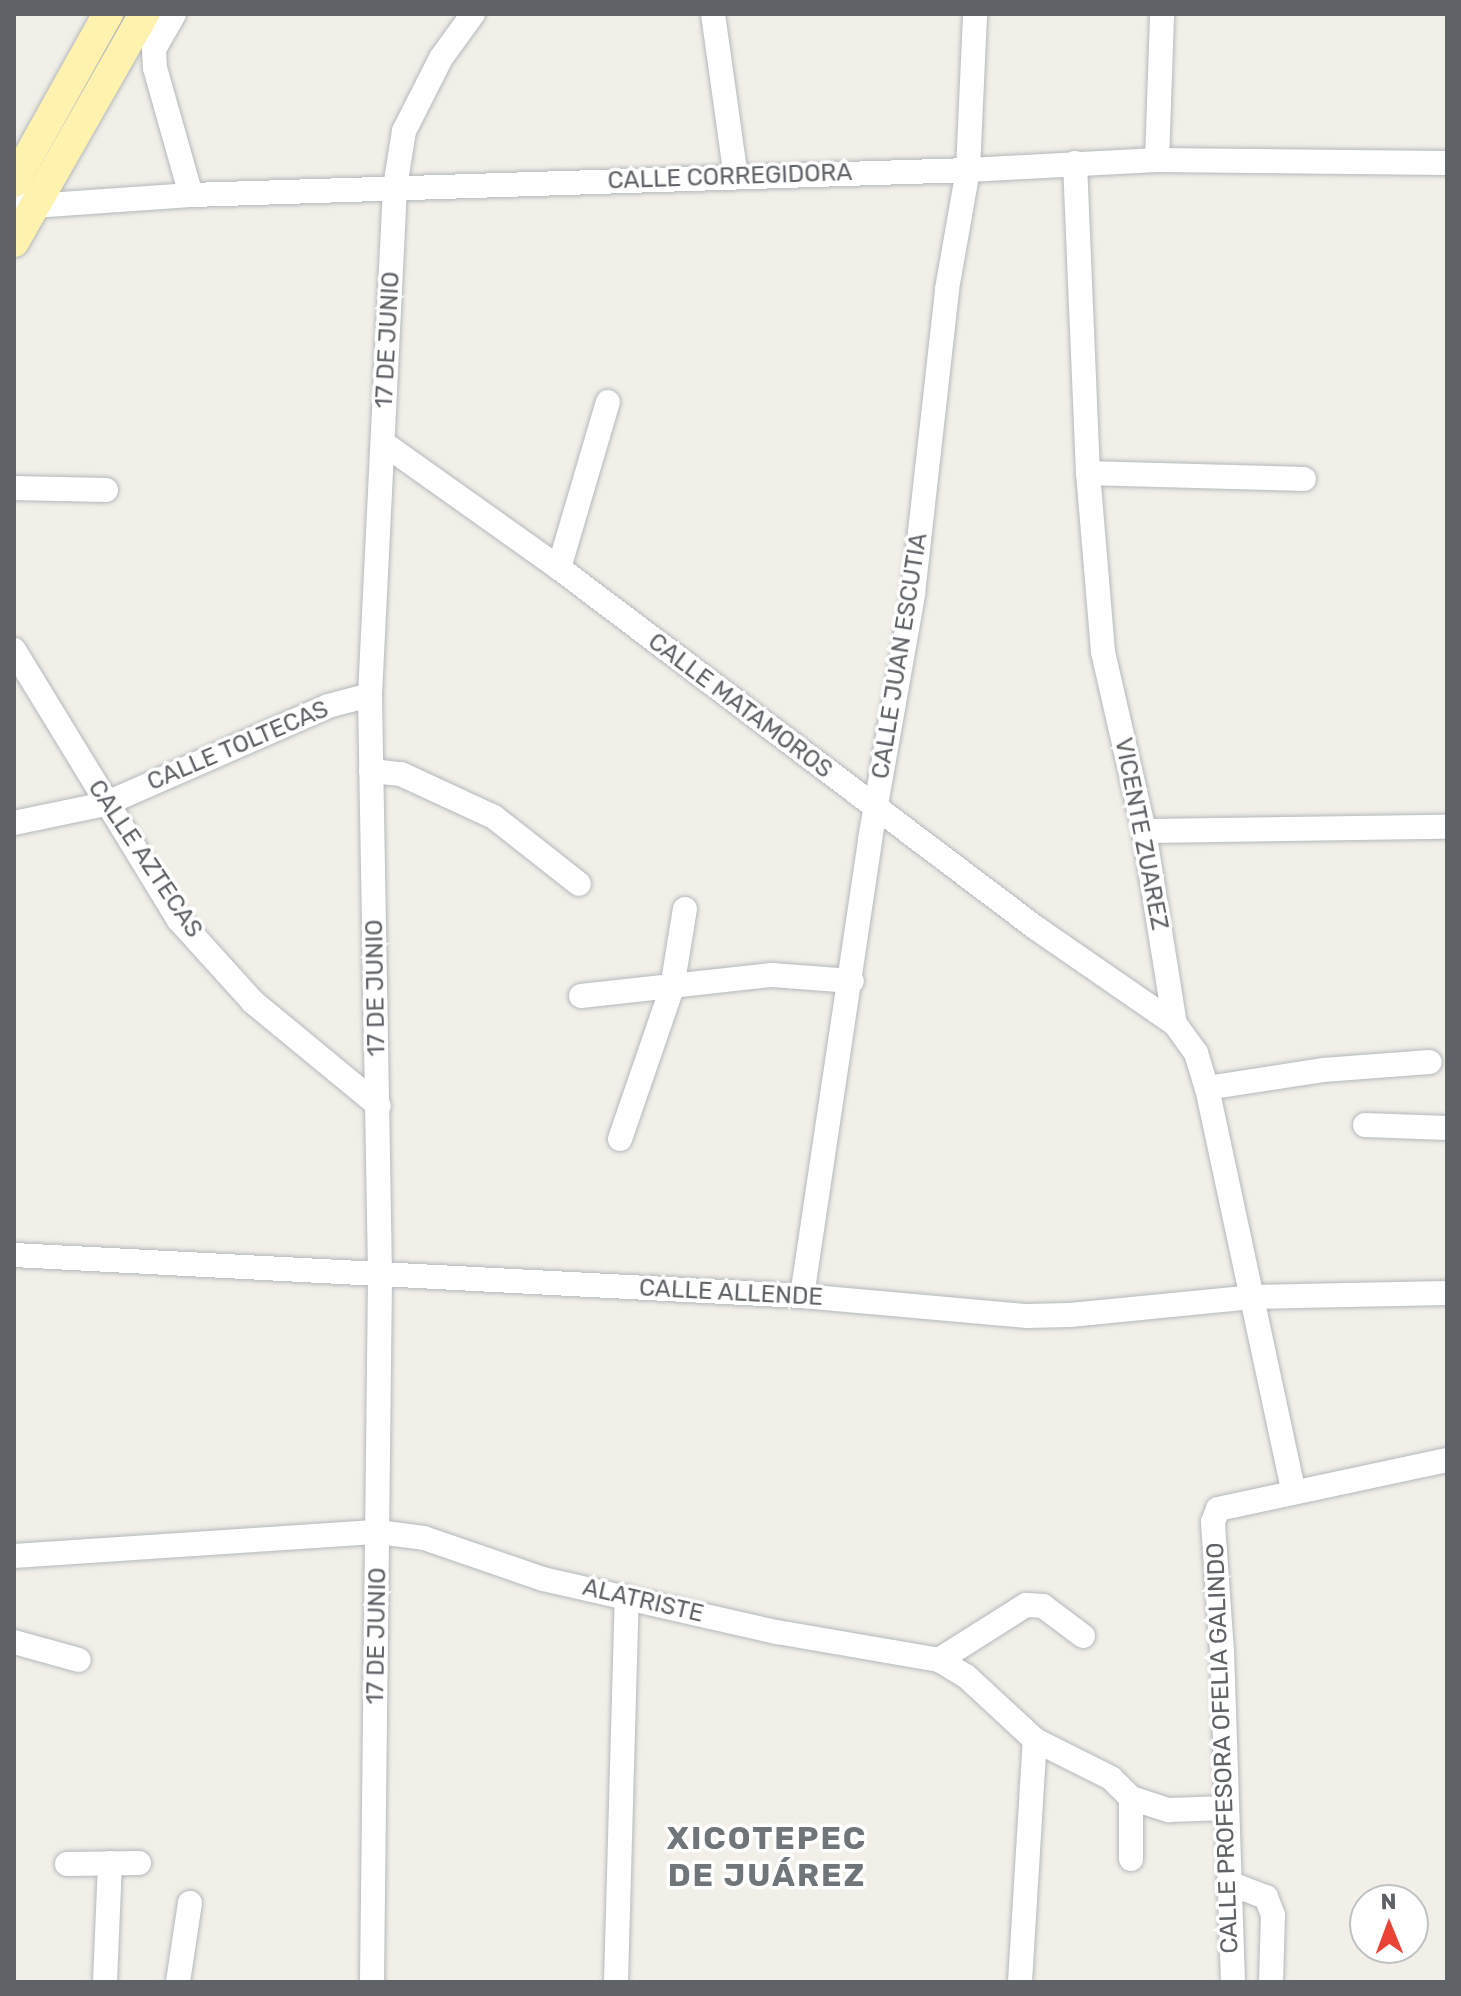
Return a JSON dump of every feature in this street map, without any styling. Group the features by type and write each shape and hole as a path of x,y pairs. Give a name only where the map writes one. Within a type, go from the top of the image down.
{"main road":[{"path":"14,182 108,14"},
{"path":"14,242 24,204 144,14"}],"street":[{"path":"174,14 154,49 155,68 191,195"},
{"name":"17 DE JUNIO","path":"372,1982 380,1274 370,695 395,187 404,131 441,58 473,14"},
{"path":"713,14 736,177"},
{"name":"CALLE JUAN ESCUTIA","path":"802,1296 876,809 913,594 947,289 968,170 975,14"},
{"path":"1157,160 1162,14"},
{"name":"CALLE CORREGIDORA","path":"24,204 395,187 968,170 1157,160 1447,163"},
{"name":"VICENTE ZUAREZ","path":"1075,163 1088,473 1103,652 1144,831 1175,1024 1196,1053 1207,1088 1293,1490"},
{"path":"559,568 608,402"},
{"name":"CALLE MATAMOROS","path":"383,443 559,568 1036,928 1175,1024"},
{"path":"1088,473 1304,479"},
{"path":"14,488 106,490"},
{"name":"CALLE AZTECAS","path":"14,650 105,804 179,920 242,990 379,1106"},
{"name":"CALLE TOLTECAS","path":"14,823 105,804 328,706 370,695"},
{"path":"371,771 401,774 494,817 579,884"},
{"path":"1144,831 1447,827"},
{"path":"620,1139 672,988 685,909"},
{"path":"581,996 772,975 852,981"},
{"path":"1207,1088 1323,1070 1430,1062"},
{"path":"1365,1125 1447,1128"},
{"name":"CALLE ALLENDE","path":"14,1255 802,1296 1027,1316 1070,1315 1252,1297 1447,1293"},
{"name":"CALLE PROFESORA OFELIA GALINDO","path":"1233,1982 1213,1522 1218,1509 1293,1490 1447,1460"},
{"name":"ALATRISTE","path":"14,1556 378,1532 424,1538 543,1579 777,1632 939,1660 966,1676 1035,1740 1111,1778 1131,1798 1169,1810 1226,1808"},
{"path":"616,1982 627,1597"},
{"path":"939,1660 1026,1605 1043,1606 1083,1636"},
{"path":"14,1642 79,1660"},
{"path":"1020,1982 1035,1740"},
{"path":"1131,1798 1131,1859"},
{"path":"105,1982 110,1863"},
{"path":"67,1864 139,1863"},
{"path":"1229,1883 1266,1897 1273,1915 1271,1982"},
{"path":"178,1982 190,1903"}],"district":[{"name":"XICOTEPEC DE JUÁREZ","path":"767,1858"}]}
